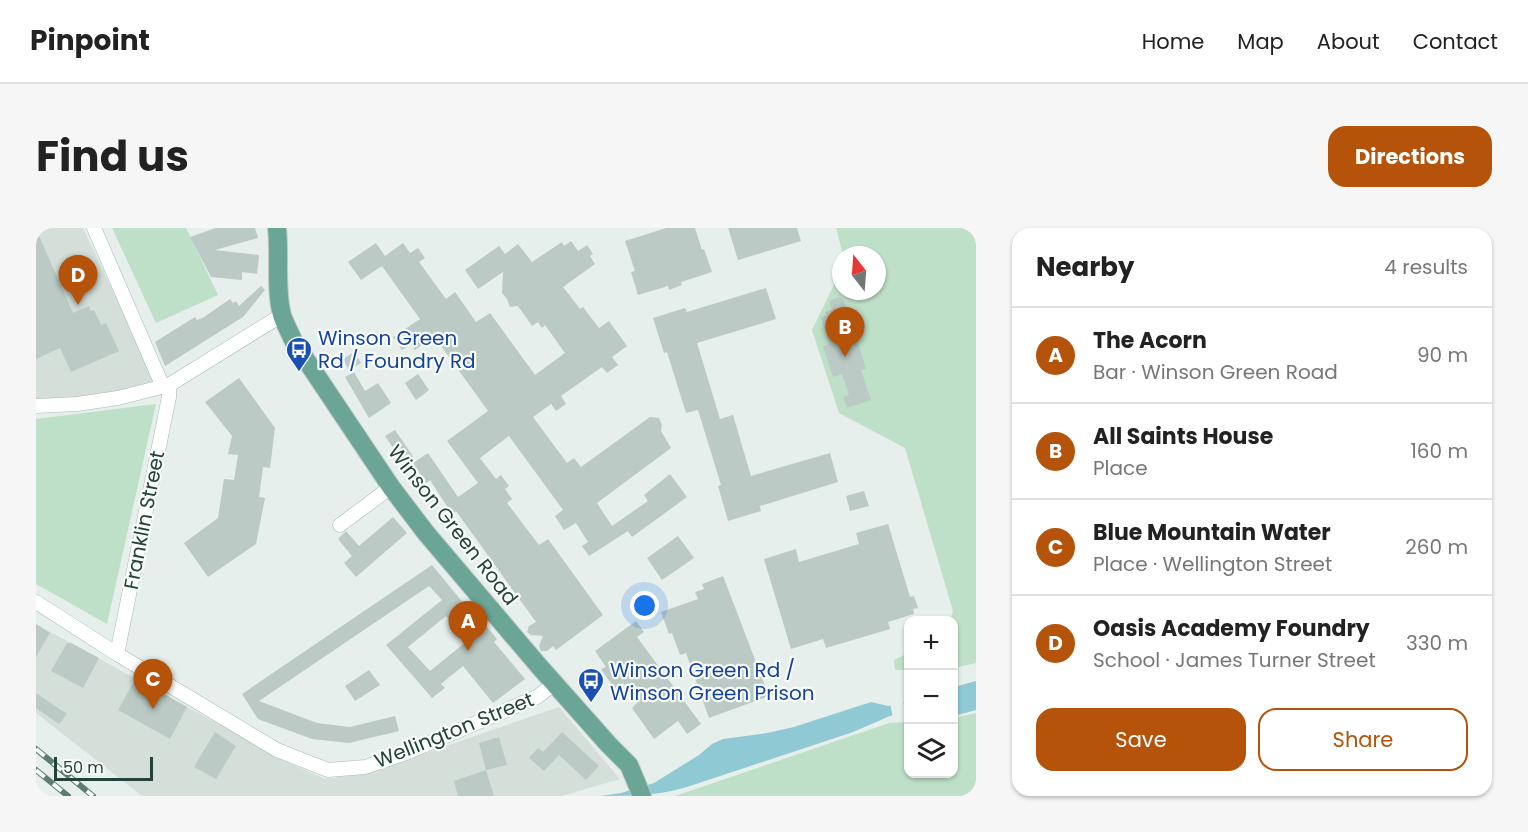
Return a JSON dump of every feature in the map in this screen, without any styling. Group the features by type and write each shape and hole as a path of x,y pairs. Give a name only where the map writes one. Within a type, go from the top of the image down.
{"main road":[{"name":"Winson Green Road","path":"277,228 282,315 294,342 391,487 426,533 631,768 642,796"}],"street":[{"path":"94,228 166,386"},
{"path":"36,406 77,404 118,398 166,386 282,315"},
{"name":"Franklin Street","path":"117,654 169,397 166,386"},
{"path":"340,525 391,487"},
{"name":"Wellington Street","path":"36,602 117,654 277,750 328,770 364,766 406,753 537,697 555,683"}],"shaded area":[{"path":"36,228 83,228 157,383 78,400 36,401"},
{"path":"36,624 291,764 325,779 365,774 559,707 620,779 562,796 142,796 36,713"}],"green space":[{"path":"112,228 186,228 218,295 156,323"},
{"path":"836,228 976,228 976,663 958,667 958,616 951,616 953,611 905,448 839,413 812,330 832,289 832,300 886,300 886,246 841,246"},
{"path":"156,404 107,624 36,584 36,419"},
{"path":"904,655 904,670 895,670 894,660"},
{"path":"976,713 976,796 675,796 889,723 904,722 904,778 958,778 958,717"}],"water":[{"path":"976,681 976,710 958,715 958,686"},
{"path":"871,702 888,706 904,702 904,714 890,716 853,732 690,786 646,795 600,796 621,793 654,783 723,739 794,727"}],"pier":[{"path":"903,700 904,716 893,718 890,703"}],"building":[{"path":"216,228 255,228 258,238 215,250 259,255 257,274 242,272 242,280 211,277 190,237"},
{"path":"666,228 695,228 712,272 681,282 682,285 669,290 668,286 638,295 631,272 635,271 625,241"},
{"path":"728,228 797,228 801,241 738,260"},
{"path":"36,229 73,313 89,306 91,311 94,310 101,325 106,323 119,351 71,372 60,348 36,359"},
{"path":"571,241 578,251 587,245 593,254 590,256 595,264 563,287 580,309 583,307 599,328 609,321 627,346 612,357 618,365 607,373 602,367 561,396 566,404 556,411 551,404 533,417 567,463 574,458 581,467 650,417 659,418 662,425 661,431 671,448 597,503 612,526 648,501 644,495 670,474 687,497 632,537 628,531 589,556 582,546 588,542 576,523 564,530 555,516 563,510 509,436 480,458 496,479 501,475 509,486 505,489 512,499 507,503 539,545 548,539 603,615 556,650 553,646 547,651 541,651 539,646 543,636 531,635 527,632 529,626 536,622 456,511 452,514 430,480 426,483 413,463 428,453 458,497 478,483 447,441 488,411 434,336 415,350 411,344 402,350 393,337 420,319 382,266 361,280 348,262 376,243 385,256 403,243 410,253 418,248 425,258 419,262 446,299 455,292 476,322 490,313 535,375 565,353 545,325 542,328 538,322 532,326 518,306 510,307 502,293 503,272 478,289 465,270 499,246 505,254 518,244 532,262 562,242 564,246"},
{"path":"261,286 265,290 243,317 165,366 155,342 195,317 197,320 204,317 230,299 233,303 236,301 239,306"},
{"path":"766,288 776,319 697,343 720,419 733,415 751,476 830,453 838,482 760,506 761,511 728,521 718,486 721,485 698,410 686,413 667,352 664,353 653,318 685,308 687,312"},
{"path":"844,300 846,306 842,311 850,338 856,336 866,369 861,370 871,400 847,408 843,397 849,395 842,374 833,377 823,346 829,344 821,317 826,316 825,312 832,310 829,301"},
{"path":"354,352 361,363 349,370 343,359"},
{"path":"354,372 365,391 378,383 391,403 369,418 345,377"},
{"path":"418,374 429,390 416,400 405,383"},
{"path":"239,378 275,428 270,468 263,467 259,497 265,498 256,544 208,577 184,543 218,518 224,479 234,480 238,455 228,454 232,436 205,402"},
{"path":"395,430 414,458 404,464 385,436"},
{"path":"864,491 869,506 850,511 846,496"},
{"path":"393,517 407,533 356,577 344,563 352,556 338,539 346,531 359,546"},
{"path":"888,524 910,597 914,596 918,608 913,609 914,614 888,622 890,629 826,648 823,639 791,649 764,559 796,549 799,562 859,544 856,533"},
{"path":"678,536 694,558 662,580 647,558"},
{"path":"432,565 470,611 472,609 497,639 494,642 525,679 493,703 463,666 441,684 445,688 432,698 386,645 442,600 429,586 259,701 317,723 350,727 395,716 399,731 349,743 312,739 258,719 242,694","holes":["446,616 467,641 430,671 408,647"]},
{"path":"723,576 769,696 709,718 686,653 680,655 661,612 698,599 695,592 704,589 702,584"},
{"path":"636,621 644,632 637,637 701,724 687,734 678,721 654,739 632,708 637,703 623,683 615,689 601,669 606,667 595,651"},
{"path":"36,624 50,633 36,657"},
{"path":"67,643 99,658 83,688 51,671"},
{"path":"369,670 380,685 355,701 345,686"},
{"path":"136,678 187,707 170,739 118,710"},
{"path":"36,693 67,714 59,724 36,708"},
{"path":"215,732 236,746 216,779 194,767"},
{"path":"562,732 599,766 586,780 559,755 544,771 529,758 538,748 543,752"},
{"path":"499,737 507,765 486,770 479,743"},
{"path":"486,770 494,796 458,796 454,781"}],"railway":[{"path":"36,749 93,796"},
{"path":"36,770 68,796"}],"place":[{"name":"Oasis Academy Foundry","path":"78,305"},
{"name":"All Saints House","path":"845,357"},
{"name":"Winson Green Rd / Foundry Rd","path":"299,373"},
{"name":"The Acorn","path":"468,651"},
{"name":"Winson Green Rd / Winson Green Prison","path":"591,704"},
{"name":"Blue Mountain Water","path":"153,709"}]}
